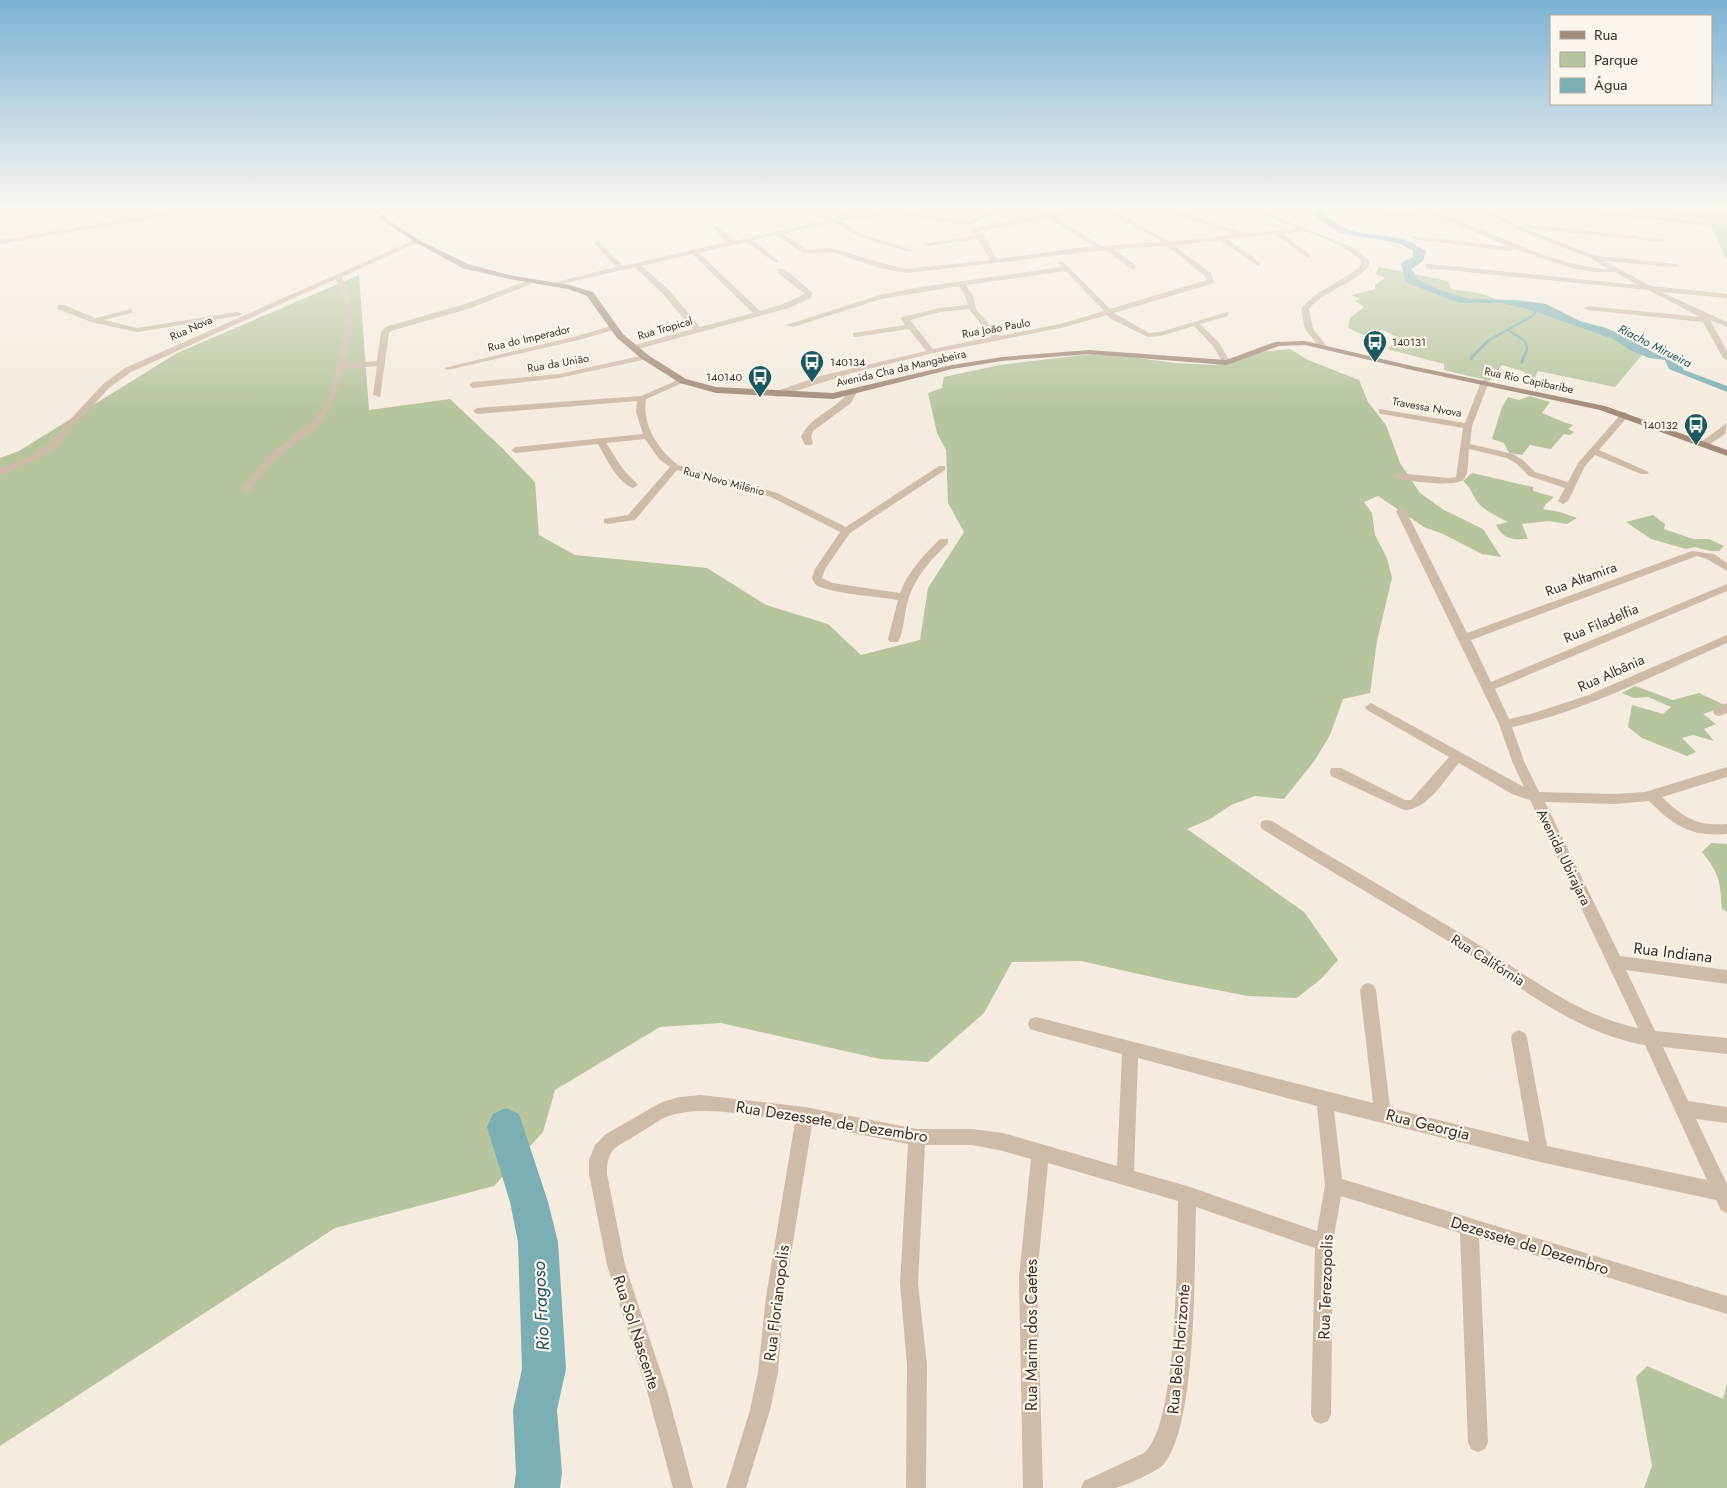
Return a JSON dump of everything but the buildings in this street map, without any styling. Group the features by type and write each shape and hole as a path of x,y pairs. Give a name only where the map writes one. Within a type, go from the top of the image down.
{"street":[{"name":"Avenida Cha da Mangabeira","path":"498,274 532,282 569,286 590,294 614,327 645,357 683,381 716,390 833,396 982,361 1039,355 1099,353 1227,363"},
{"path":"553,284 594,274"},
{"path":"647,274 665,291 698,330"},
{"path":"718,274 759,314"},
{"name":"Rua Tropical","path":"634,348 759,314 799,301 808,296 809,294 805,289 785,274"},
{"path":"790,325 880,297 961,283 1026,274"},
{"path":"1073,274 1109,312 1123,323 1148,335 1161,334 1225,314"},
{"name":"Rua João Paulo","path":"777,394 823,378 931,352 1061,326 1209,282 1211,279 1206,274"},
{"path":"1322,345 1309,329 1304,309 1324,292 1356,274"},
{"path":"1514,274 1727,296"},
{"path":"1623,274 1704,318 1727,358"},
{"path":"246,490 269,460 317,422 325,412 336,387 350,316 348,300 338,275"},
{"name":"Rua Nova","path":"0,473 37,456 49,448 93,399 116,378 142,363 338,275"},
{"path":"377,396 385,332 388,329 468,306 532,282"},
{"path":"961,283 970,298 971,307 997,339"},
{"path":"61,307 94,320 137,330 250,314"},
{"path":"931,352 912,326 905,321 906,318 940,310 971,307"},
{"path":"1588,308 1704,318 1727,325"},
{"path":"94,320 129,311"},
{"path":"1195,323 1216,345 1227,363"},
{"path":"856,335 912,326"},
{"name":"Rua do Imperador","path":"448,368 579,338 614,327"},
{"name":"Rua Rio Capibaribe","path":"1227,363 1278,344 1305,343 1322,345 1397,365 1485,382 1625,415 1727,453"},
{"name":"Rua da União","path":"473,385 559,376 645,357"},
{"path":"340,367 382,363"},
{"path":"477,411 642,398 683,381"},
{"path":"1398,476 1455,481 1461,477 1468,426 1485,382"},
{"path":"808,443 806,437 809,430 848,402 853,392"},
{"name":"Rua Novo Milênio","path":"642,398 640,412 648,436 662,457 675,467 759,489 846,531"},
{"name":"Travessa Nvova","path":"1382,411 1468,426"},
{"path":"1563,502 1580,465 1625,415"},
{"path":"1704,444 1722,432 1727,426"},
{"path":"516,450 648,436"},
{"path":"601,442 619,471 634,485"},
{"path":"1464,445 1510,456 1520,462 1532,474 1569,486"},
{"path":"1594,450 1644,472"},
{"path":"608,521 632,518 675,467"},
{"path":"904,597 830,586 819,582 817,578 820,569 846,531 942,468"},
{"name":"Avenida Ubirajara","path":"1401,511 1487,688 1504,724 1518,761 1725,1197"},
{"path":"894,639 904,597 915,573 944,541"},
{"name":"Rua Altamira","path":"1463,639 1685,556 1700,553 1710,556 1727,568"},
{"name":"Rua Filadelfia","path":"1487,688 1727,587"},
{"name":"Rua Albânia","path":"1504,724 1534,719 1567,709 1727,639"},
{"path":"1371,707 1517,790 1536,797 1615,799 1649,796 1727,772"},
{"path":"1336,772 1384,797 1404,805 1413,805 1457,756"},
{"path":"1649,796 1685,825 1717,830 1727,829"},
{"name":"Rua Califórnia","path":"1267,826 1464,943 1548,999 1579,1016 1614,1030 1650,1037 1727,1046"},
{"name":"Rua Indiana","path":"1615,962 1727,977"},
{"path":"1368,990 1382,1113"},
{"name":"Rua Georgia","path":"1036,1024 1325,1100 1725,1197"},
{"path":"1519,1038 1540,1153"},
{"path":"1126,1177 1130,1050"},
{"name":"Rua Terezopolis","path":"1321,1414 1324,1242 1334,1185 1325,1100"},
{"name":"Rua Dezessete de Dezembro","path":"598,1174 598,1160 601,1151 612,1140 662,1110 680,1105 701,1103 729,1105 805,1115 917,1137 972,1137 1003,1142 1187,1196 1324,1242"},
{"path":"1682,1109 1727,1115"},
{"name":"Rua Florianopolis","path":"736,1488 760,1410 768,1372 776,1287 805,1115"},
{"path":"916,1488 917,1365 909,1283 917,1137"},
{"name":"Rua Marim dos Caetes","path":"1033,1488 1028,1276 1040,1152"},
{"name":"Rua Sol Nascente","path":"598,1174 616,1265 656,1391 683,1488"},
{"name":"Dezessete de Dezembro","path":"1334,1185 1727,1305"},
{"name":"Rua Belo Horizonte","path":"1091,1488 1155,1459 1165,1446 1171,1426 1176,1394 1182,1336 1187,1196"},
{"path":"1469,1226 1478,1442"}],"green space":[{"path":"1377,274 1416,274 1448,281 1451,289 1479,293 1513,305 1527,306 1647,349 1615,387 1538,371 1534,379 1522,377 1525,372 1502,365 1490,381 1444,370 1444,364 1387,349 1400,339 1383,330 1365,336 1348,328 1350,318 1364,307 1355,301 1360,299 1352,295 1375,289 1375,285 1385,278"},
{"path":"359,275 369,410 450,399 535,482 539,535 575,555 707,568 766,605 828,624 861,655 920,640 928,588 964,532 948,503 946,450 937,433 928,393 942,388 944,377 1000,365 1099,353 1176,363 1214,365 1248,353 1290,349 1308,360 1359,380 1368,402 1386,425 1400,463 1420,493 1444,510 1483,529 1501,557 1482,554 1443,534 1424,527 1378,496 1364,502 1372,513 1375,535 1387,558 1392,578 1377,641 1370,693 1343,699 1330,735 1315,760 1284,799 1255,796 1231,805 1210,819 1187,829 1304,912 1338,960 1322,978 1297,998 1248,996 1081,961 1012,962 984,1013 928,1062 880,1059 721,1023 660,1027 555,1090 543,1132 494,1186 335,1228 0,1446 0,458 19,451 177,353"},
{"path":"1530,396 1550,402 1542,413 1573,425 1568,429 1574,432 1570,435 1564,434 1551,449 1530,445 1522,455 1509,453 1504,443 1492,439 1502,407 1508,397 1519,400"},
{"path":"1472,473 1533,487 1533,491 1554,497 1543,509 1577,518 1567,524 1549,521 1522,524 1528,539 1509,538 1496,525 1508,522 1482,507 1463,481"},
{"path":"1653,515 1665,524 1664,529 1693,539 1709,539 1724,546 1719,551 1694,547 1686,549 1651,539 1626,522"},
{"path":"1635,686 1673,700 1699,693 1727,706 1703,714 1716,724 1704,729 1714,741 1693,735 1682,738 1696,752 1687,756 1642,738 1628,727 1632,705 1663,714 1671,707 1648,697 1634,698 1622,693"},
{"path":"1711,843 1727,844 1727,912 1722,909 1720,885 1716,873 1702,852"},
{"path":"1647,1366 1723,1399 1727,1384 1727,1488 1644,1488 1652,1466 1636,1377"}],"water":[{"path":"1403,274 1415,274 1418,280 1445,292 1469,299 1516,300 1546,304 1580,321 1606,328 1629,338 1654,353 1677,360 1684,370 1727,386 1727,392 1669,369 1665,360 1649,358 1630,350 1613,339 1528,309 1501,303 1459,303 1405,282"}],"waterway":[{"path":"1473,356 1489,340 1534,315 1537,307"},
{"path":"1508,330 1525,341 1527,349 1524,357"},
{"path":"1522,362 1524,356"},
{"name":"Rio Fragoso","path":"506,1127 529,1202 538,1242 544,1369 535,1410 539,1473 537,1488"}],"place":[{"name":"140131","path":"1375,363"},
{"name":"140134","path":"812,383"},
{"name":"140140","path":"760,398"},
{"name":"140132","path":"1696,446"}],"water label":[{"name":"Riacho Mirueira","path":"1655,346"}]}
